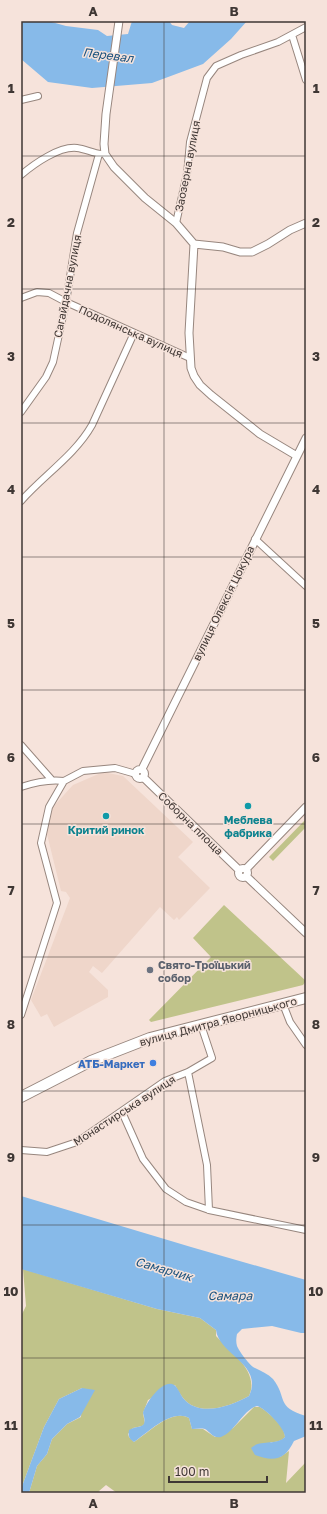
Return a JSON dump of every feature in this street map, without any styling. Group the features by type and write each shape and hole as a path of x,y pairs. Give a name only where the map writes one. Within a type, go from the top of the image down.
{"highway":[{"name":"вулиця Дмитра Яворницького","path":"21,1097 70,1071 150,1038 306,998"}],"street":[{"name":"Сагайдачна вулиця","path":"21,412 46,377 52,362 66,302 77,233 104,144 106,114 119,21"},
{"name":"Заозерна вулиця","path":"176,223 187,174 190,142 206,78 216,66 241,55 278,42 306,27"},
{"path":"292,35 306,80"},
{"path":"21,100 38,96"},
{"path":"21,175 55,152 75,148 102,154 145,198 176,223 194,244 223,247 240,252 252,252 290,230 306,223"},
{"path":"190,358 190,299 194,244"},
{"name":"Подолянська вулиця","path":"21,298 37,292 49,293 190,358 191,368 200,385 260,434 297,456"},
{"path":"21,501 86,436 134,333"},
{"name":"вулиця Олексія Цокура","path":"140,773 306,438"},
{"path":"255,540 306,586"},
{"path":"21,745 51,780"},
{"path":"21,787 32,783 51,780 64,781 83,771 115,768 140,773"},
{"name":"Соборна площа","path":"140,773 304,929"},
{"path":"21,1015 57,903 41,843 49,807 64,781"},
{"path":"244,872 306,807"},
{"path":"284,1004 290,1022 306,1045"},
{"name":"Монастирська вулиця","path":"21,1150 48,1152 77,1142 165,1081 188,1072 212,1058 201,1025"},
{"path":"188,1072 207,1165 209,1210"},
{"path":"122,1112 143,1159 166,1189 186,1202 209,1210 306,1230"}],"shaded area":[{"path":"103,772 123,776 193,842 178,857 210,888 179,920 177,917 174,920 160,907 102,973 93,966 89,972 108,990 108,997 54,1027 47,1014 41,1017 31,1000 70,898 66,892 61,891 46,830 53,807 73,785"}],"green space":[{"path":"306,819 306,827 273,861 269,857"},
{"path":"224,905 306,981 303,985 151,1022 149,1020 211,957 193,938"},
{"path":"23,1269 157,1309 200,1318 216,1330 216,1336 242,1363 251,1379 249,1396 224,1406 206,1409 198,1408 183,1398 175,1385 148,1400 143,1413 145,1424 133,1428 128,1434 129,1437 134,1442 160,1423 175,1416 182,1416 189,1418 192,1429 203,1429 215,1437 233,1428 254,1407 260,1407 276,1420 284,1433 285,1437 281,1440 270,1442 280,1457 289,1451 286,1483 306,1462 306,1493 117,1493 106,1485 98,1493 29,1493 37,1466 47,1454 52,1439 67,1424 81,1417 82,1388 59,1399 44,1427 21,1489 21,1316 26,1306"}],"water":[{"name":"Перевал","path":"21,21 48,21 66,26 98,30 107,36 128,34 132,21 169,21 172,25 184,28 190,21 247,21 231,39 203,64 152,83 92,88 48,82 21,59"},
{"name":"Самара","path":"21,1196 306,1280 306,1333 272,1326 242,1329 237,1334 236,1340 238,1348 250,1364 273,1379 286,1405 296,1413 306,1416 306,1436 294,1441 287,1452 278,1458 273,1459 255,1455 251,1448 255,1445 281,1440 285,1437 282,1429 274,1419 265,1410 257,1406 247,1412 231,1431 221,1437 214,1436 205,1429 192,1429 189,1418 175,1416 160,1423 134,1442 132,1441 129,1437 129,1430 144,1424 144,1409 154,1394 163,1386 168,1384 174,1385 183,1398 198,1408 215,1408 233,1403 249,1396 252,1385 251,1376 246,1368 219,1339 216,1330 200,1318 157,1309 21,1269"},
{"path":"82,1388 95,1390 80,1417 67,1424 52,1439 47,1454 37,1466 29,1493 21,1493 21,1489 44,1427 59,1399"}],"place":[{"name":"Меблева фабрика","path":"248,806"},
{"name":"Критий ринок","path":"106,816"},
{"name":"Свято-Троїцький собор","path":"150,970"},
{"name":"АТБ-Маркет","path":"153,1063"}],"water label":[{"name":"Самарчик","path":"164,1269"}]}
